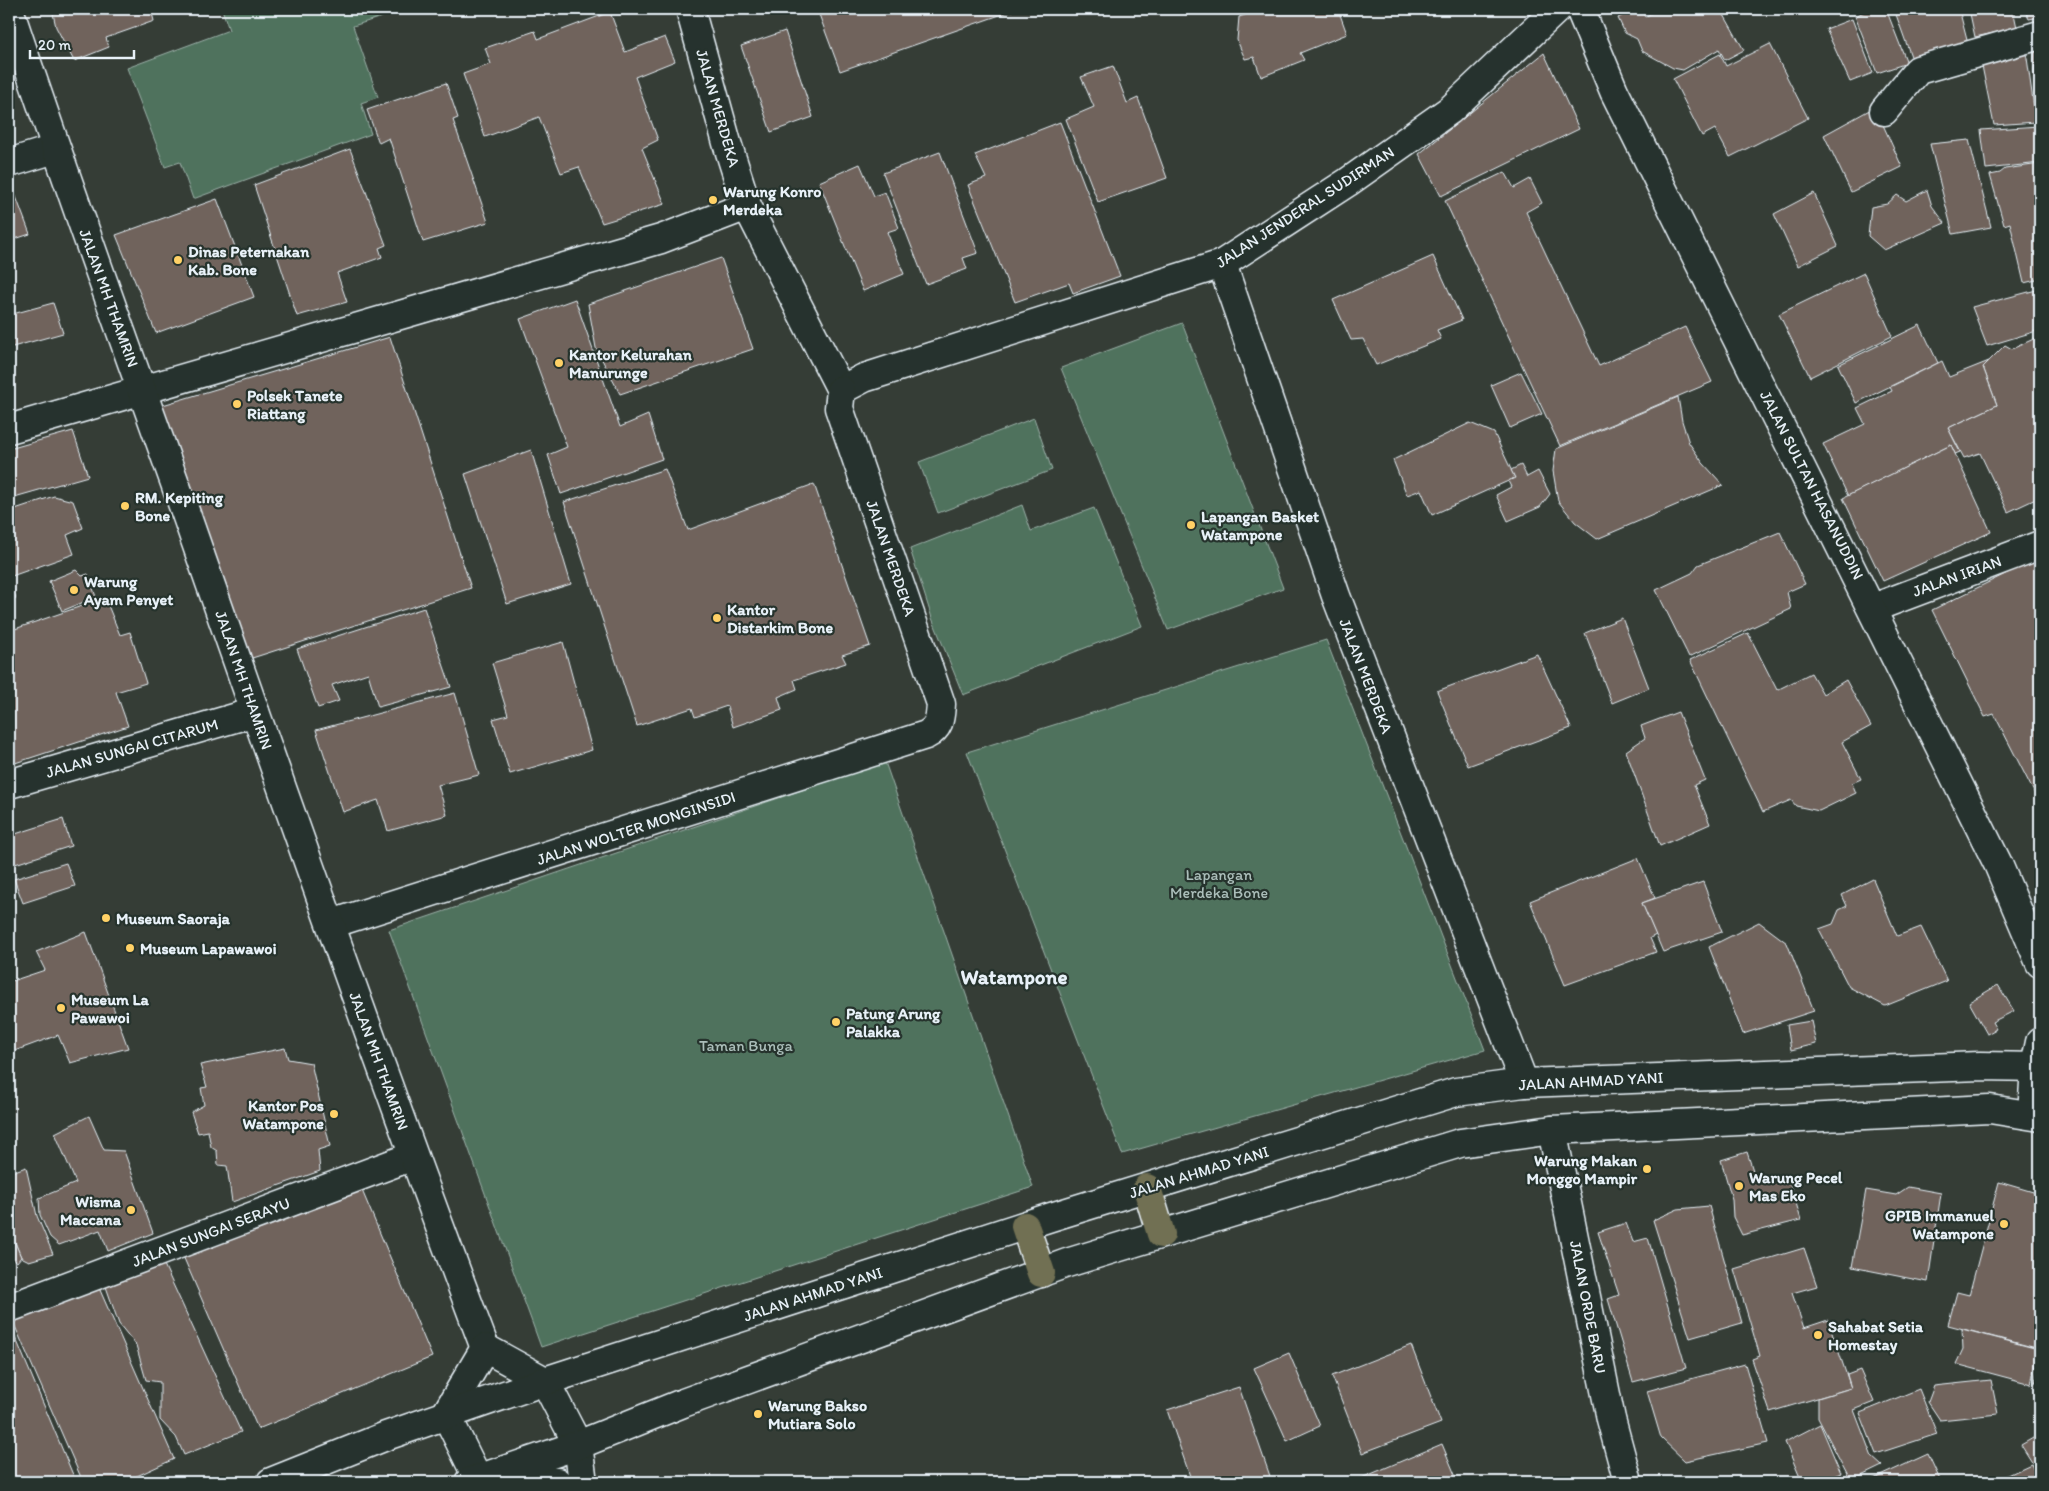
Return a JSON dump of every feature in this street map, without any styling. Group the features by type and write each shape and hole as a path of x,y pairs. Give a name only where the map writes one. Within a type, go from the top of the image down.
{"main road":[{"name":"JALAN MH THAMRIN","path":"9,9 55,150 142,390 413,1156 485,1348"},
{"name":"JALAN MERDEKA","path":"690,9 727,143 747,206 841,390 839,408 941,704 938,727"},
{"name":"JALAN JENDERAL SUDIRMAN","path":"841,390 864,378 1222,264 1348,182 1450,110 1557,9"},
{"name":"JALAN SULTAN HASANUDDIN","path":"1580,9 1614,91 1873,608 1998,864 2040,964"},
{"path":"1884,111 1918,70 2040,35"},
{"path":"9,164 55,150"},
{"path":"9,428 660,239 747,206"},
{"name":"JALAN MERDEKA","path":"1222,264 1336,596 1524,1083"},
{"name":"JALAN IRIAN","path":"1873,608 2040,545"},
{"name":"JALAN SUNGAI CITARUM","path":"9,784 255,712"},
{"name":"JALAN WOLTER MONGINSIDI","path":"331,924 846,762 926,735 938,727"},
{"path":"474,1480 578,1445 683,1403 1067,1263 1460,1143 1552,1130 1990,1109 2036,1116 2039,1058"},
{"name":"JALAN AHMAD YANI","path":"271,1482 386,1436 545,1381 1025,1226 1456,1092 1524,1083 1980,1066 2039,1058"},
{"name":"JALAN ORDE BARU","path":"1552,1130 1611,1419 1628,1482"},
{"name":"JALAN SUNGAI SERAYU","path":"9,1308 413,1156"},
{"path":"1146,1188 1161,1234"},
{"path":"1025,1226 1041,1273"},
{"path":"474,1480 446,1414 485,1348 545,1381 578,1445 583,1482"},
{"path":"474,1480 557,1482"}],"green space":[{"path":"222,9 407,9 353,26 378,97 361,103 371,134 193,199 180,162 165,167 127,68 229,30"},
{"path":"1182,323 1283,588 1168,630 1061,368"},
{"path":"1034,418 1052,470 938,513 919,462"},
{"path":"1022,505 1031,531 1094,508 1142,626 963,695 932,618 910,549"},
{"name":"Lapangan Merdeka Bone","path":"1326,640 1485,1050 1122,1154 967,752"},
{"name":"Taman Bunga","path":"885,762 1033,1187 541,1347 389,930"}],"building":[{"path":"52,9 151,9 154,21 106,38 109,47 74,61 56,27"},
{"path":"817,9 1017,9 840,71"},
{"path":"1262,9 1338,9 1347,34 1300,53 1304,60 1261,77 1254,57 1245,59 1237,40 1239,17"},
{"path":"1634,9 1641,9 1645,17 1655,11 1654,9 1725,9 1723,13 1744,50 1725,60 1719,49 1683,70 1673,68 1642,51 1637,39 1625,33 1618,18"},
{"path":"1863,9 1886,9 1907,63 1877,73 1855,16 1864,12"},
{"path":"1894,9 1959,9 1969,48 1913,62"},
{"path":"1969,9 2013,9 2017,28 1975,37"},
{"path":"2024,9 2040,9 2040,17 2029,19"},
{"path":"610,12 625,52 665,37 675,61 635,77 658,140 642,148 665,204 602,223 579,167 561,173 539,117 485,137 463,74 491,64 485,48 535,31 538,39"},
{"path":"1852,19 1873,73 1850,82 1826,29"},
{"path":"785,31 813,117 771,132 741,46"},
{"path":"2035,33 2040,33 2040,103 2034,73"},
{"path":"1770,44 1808,118 1730,157 1715,129 1702,136 1673,79 1720,54 1726,66"},
{"path":"2026,51 2036,122 1994,125 1981,61"},
{"path":"1544,53 1579,129 1441,196 1419,154"},
{"path":"1113,66 1127,103 1138,98 1167,178 1098,202 1066,119 1094,107 1081,77"},
{"path":"446,83 458,118 453,120 488,222 423,242 389,138 379,143 367,110"},
{"path":"1875,107 1902,167 1851,192 1824,135"},
{"path":"1060,122 1120,276 1073,293 1069,283 1015,302 968,185 986,178 975,155"},
{"path":"2039,126 2040,163 1986,169 1981,130"},
{"path":"1969,140 1991,227 1953,234 1930,144"},
{"path":"350,149 386,245 379,248 382,257 337,273 347,302 297,316 254,185"},
{"path":"940,152 978,253 963,258 967,269 926,284 883,173"},
{"path":"860,164 874,196 885,192 899,228 887,232 904,274 863,291 819,182"},
{"path":"2040,164 2040,279 2024,283 2010,223 2004,225 1990,175 2000,173 2005,169"},
{"path":"1505,172 1514,188 1530,179 1542,203 1526,212 1599,366 1685,327 1712,382 1560,446 1445,201"},
{"path":"9,178 30,234 9,241"},
{"path":"1927,190 1932,206 1945,223 1884,250 1868,236 1871,207 1887,204 1897,195 1906,201"},
{"path":"1814,193 1838,246 1798,266 1774,214"},
{"path":"217,199 254,297 156,333 116,235"},
{"path":"1433,256 1462,320 1437,330 1441,339 1376,365 1363,339 1351,340 1333,300"},
{"path":"721,258 753,349 620,394 596,348 588,304"},
{"path":"1864,273 1892,336 1810,377 1779,314"},
{"path":"2040,289 2040,330 1987,346 1972,307"},
{"path":"575,299 620,427 648,415 662,459 561,494 548,455 567,447 520,319"},
{"path":"53,303 63,333 9,348 9,315"},
{"path":"1920,325 1938,363 1856,403 1838,365"},
{"path":"2040,336 2040,497 2008,512 1980,453 1964,458 1948,428 1997,405 1983,367 2005,345 2012,349"},
{"path":"390,337 471,588 249,659 156,407"},
{"path":"1942,361 1949,377 1989,361 1983,367 1997,405 1948,428 1960,452 1955,454 1951,445 1848,496 1823,444 1865,424 1857,408 1892,391 1890,387"},
{"path":"1521,372 1542,414 1510,428 1491,385"},
{"path":"1678,397 1682,421 1689,443 1703,463 1723,485 1597,539 1575,522 1558,501 1553,471 1556,449"},
{"path":"1470,423 1494,433 1515,478 1432,515 1421,490 1407,495 1393,460"},
{"path":"73,431 88,476 11,498 9,491 9,449"},
{"path":"1951,445 1991,532 1883,581 1843,498"},
{"path":"531,450 571,584 507,604 465,474"},
{"path":"1521,465 1527,477 1538,471 1550,494 1540,507 1508,521 1496,495 1511,487 1508,481 1515,478 1511,470"},
{"path":"665,469 688,530 814,484 870,646 842,655 846,663 794,680 797,689 778,697 782,710 733,727 727,706 695,717 692,708 637,726 564,502"},
{"path":"54,496 73,501 83,528 67,535 74,554 9,577 9,511"},
{"path":"1780,532 1805,584 1787,592 1791,609 1689,657 1656,590 1692,573 1698,565"},
{"path":"2038,558 2040,563 2040,624 2036,626 2040,636 2040,804 1994,714 1985,717 1932,610"},
{"path":"76,570 82,576 88,574 96,597 62,611 49,581"},
{"path":"9,577 16,598 9,600"},
{"path":"105,598 120,635 130,632 146,683 116,692 128,726 9,765 9,631"},
{"path":"424,608 451,687 378,707 368,673 332,685 339,701 318,708 297,649"},
{"path":"1622,618 1649,688 1612,703 1585,633"},
{"path":"1748,633 1777,690 1811,673 1823,694 1846,680 1871,726 1842,742 1861,779 1852,783 1856,793 1819,811 1796,806 1791,800 1763,812 1690,660"},
{"path":"563,642 592,750 510,774 493,719 508,715 492,663"},
{"path":"1537,654 1571,728 1468,766 1437,691"},
{"path":"455,693 479,775 438,785 447,815 388,831 378,800 343,812 316,730"},
{"path":"1678,712 1705,780 1694,785 1710,824 1660,846 1626,751 1645,738 1641,726"},
{"path":"63,819 71,846 9,866 9,836"},
{"path":"1638,858 1655,898 1642,903 1656,935 1650,938 1656,952 1565,985 1530,901"},
{"path":"66,863 75,886 23,903 14,879"},
{"path":"1873,879 1897,936 1921,927 1947,981 1885,1006 1849,987 1819,929 1833,924 1839,910 1847,906 1842,895"},
{"path":"1703,882 1722,932 1663,952 1642,903"},
{"path":"1759,922 1787,943 1814,1011 1743,1034 1709,947"},
{"name":"Museum La Pawawoi","path":"86,932 128,1048 70,1063 58,1035 9,1053 9,982 45,970 36,952"},
{"path":"1998,985 2014,1011 1992,1022 1996,1029 1987,1034 1969,1002"},
{"path":"1811,1021 1816,1044 1791,1050 1787,1025"},
{"path":"285,1048 288,1059 311,1063 330,1146 318,1150 320,1171 232,1202 227,1166 218,1165 217,1151 211,1147 208,1131 198,1133 191,1112 204,1105 201,1088 207,1087 200,1065"},
{"path":"89,1116 104,1150 124,1151 153,1233 108,1251 100,1230 59,1245 50,1237 40,1215 39,1198 76,1183 55,1133"},
{"path":"1747,1152 1757,1183 1779,1177 1791,1186 1801,1220 1742,1235 1733,1217 1732,1199 1721,1160"},
{"path":"26,1167 37,1216 53,1254 29,1261 21,1257 9,1228 9,1173"},
{"path":"1999,1182 2040,1194 2040,1349 1948,1325 1957,1292 1969,1295"},
{"path":"1908,1187 1941,1193 1928,1282 1852,1267 1866,1190 1896,1195"},
{"path":"361,1188 432,1357 258,1429 183,1256"},
{"path":"1709,1206 1742,1323 1690,1338 1653,1220 1678,1209"},
{"path":"1626,1223 1633,1242 1648,1238 1686,1368 1633,1382 1608,1299 1619,1295 1598,1232"},
{"path":"9,1228 21,1257 17,1262 9,1257"},
{"path":"1804,1248 1817,1286 1792,1293 1804,1328 1828,1320 1851,1388 1770,1412 1752,1359 1760,1356 1734,1269"},
{"path":"160,1256 241,1432 184,1455 176,1437 160,1420 160,1382 146,1380 136,1345 119,1324 103,1278"},
{"path":"96,1281 174,1459 124,1482 83,1482 10,1315"},
{"path":"9,1322 76,1482 9,1482"},
{"path":"1962,1329 2038,1349 2031,1384 1956,1364 1963,1349"},
{"path":"1411,1345 1441,1423 1362,1453 1332,1376"},
{"path":"1289,1353 1320,1426 1287,1441 1254,1368"},
{"path":"2040,1361 2040,1382 2035,1382"},
{"path":"1745,1364 1768,1443 1685,1461 1661,1438 1647,1391"},
{"path":"1860,1370 1874,1402 1854,1410 1872,1457 1882,1466 1851,1481 1818,1418 1818,1398 1851,1388 1847,1375"},
{"path":"1991,1380 1998,1414 1940,1420 1928,1402 1934,1386"},
{"path":"1239,1387 1272,1482 1192,1482 1167,1410"},
{"path":"1919,1389 1937,1434 1876,1454 1860,1413"},
{"path":"1820,1424 1841,1473 1819,1482 1802,1482 1785,1442"},
{"path":"2040,1434 2040,1475 2021,1445"},
{"path":"1442,1444 1458,1482 1352,1482"},
{"path":"1928,1454 1941,1482 1867,1482"},
{"path":"2031,1464 2039,1482 1992,1482"}],"place":[{"name":"Warung Konro Merdeka","path":"713,200"},
{"name":"Dinas Peternakan Kab. Bone","path":"178,260"},
{"name":"Kantor Kelurahan Manurunge","path":"559,363"},
{"name":"Polsek Tanete Riattang","path":"237,404"},
{"name":"RM. Kepiting Bone","path":"125,506"},
{"name":"Lapangan Basket Watampone","path":"1191,525"},
{"name":"Warung Ayam Penyet","path":"74,590"},
{"name":"Kantor Distarkim Bone","path":"717,618"},
{"name":"Museum Saoraja","path":"106,918"},
{"name":"Museum Lapawawoi","path":"130,948"},
{"name":"Museum La Pawawoi","path":"61,1008"},
{"name":"Patung Arung Palakka","path":"836,1022"},
{"name":"Kantor Pos Watampone","path":"334,1114"},
{"name":"Warung Makan Monggo Mampir","path":"1647,1169"},
{"name":"Warung Pecel Mas Eko","path":"1739,1186"},
{"name":"Wisma Maccana","path":"131,1210"},
{"name":"GPIB Immanuel Watampone","path":"2004,1224"},
{"name":"Sahabat Setia Homestay","path":"1818,1335"},
{"name":"Warung Bakso Mutiara Solo","path":"758,1414"}],"district":[{"name":"Watampone","path":"1014,976"}]}
